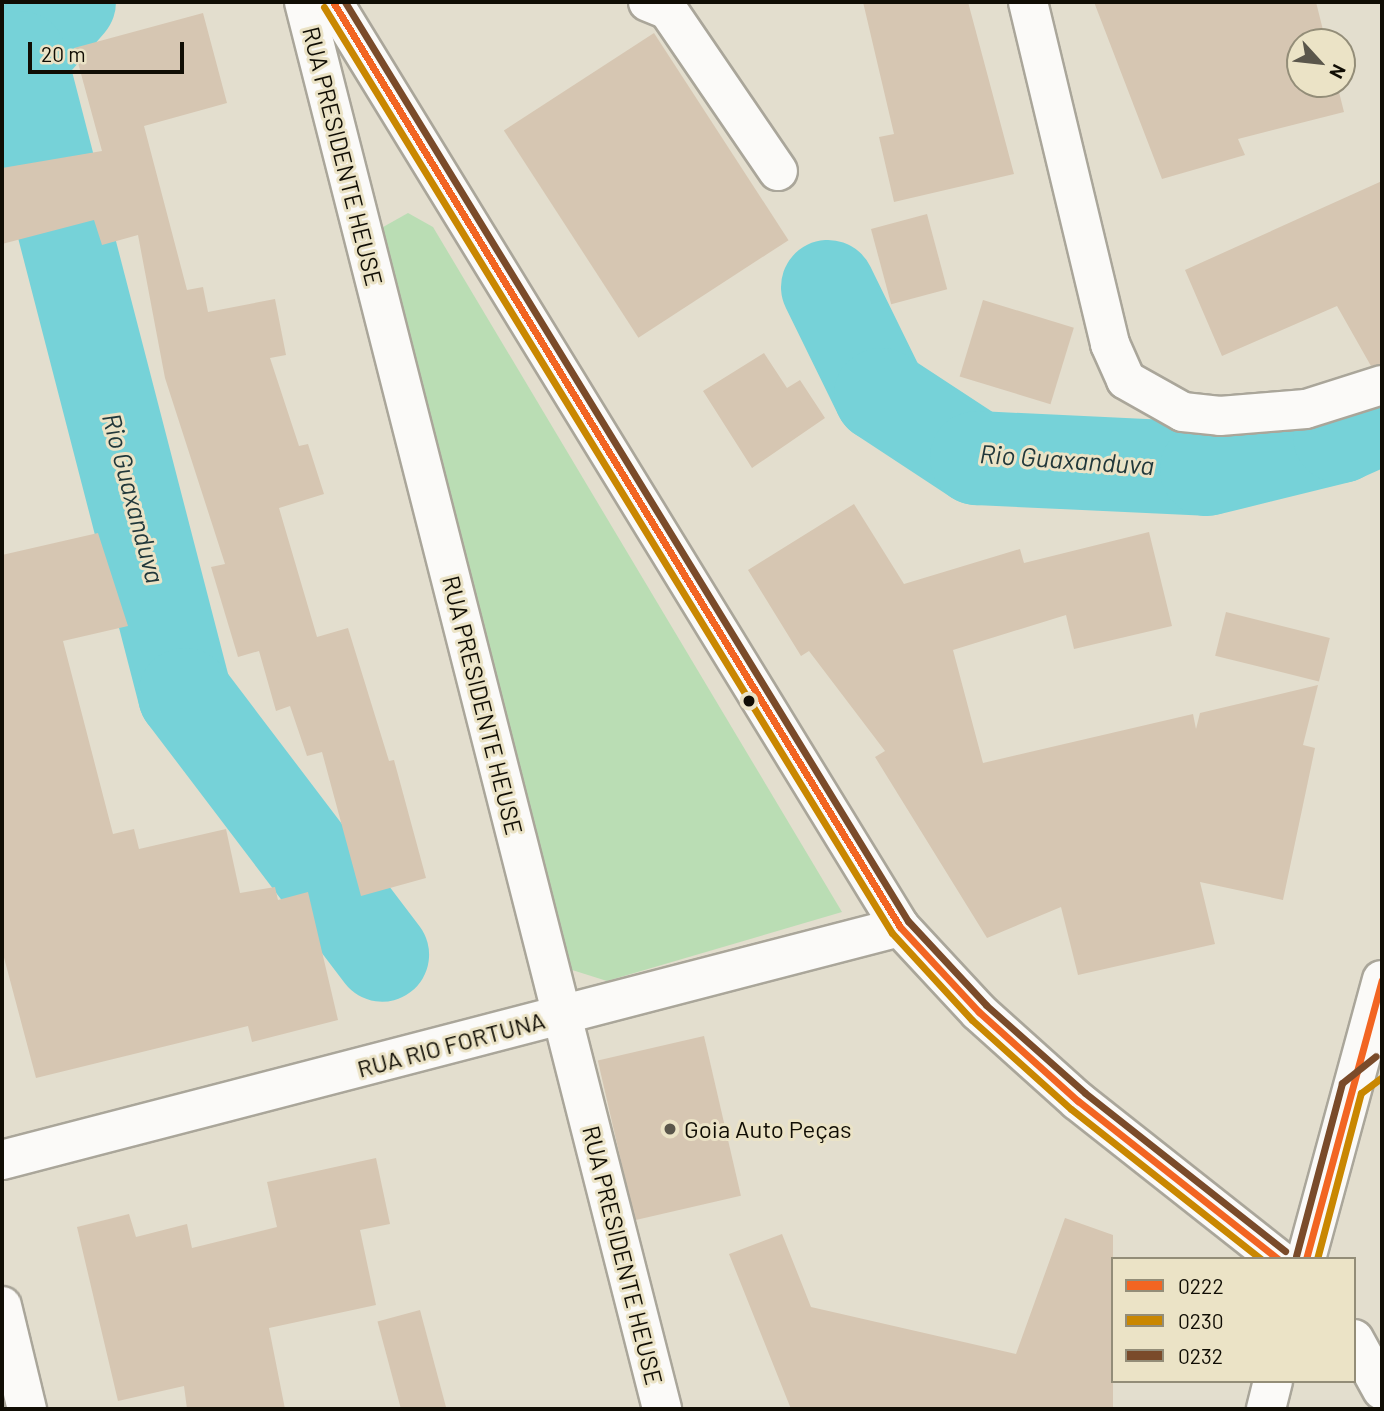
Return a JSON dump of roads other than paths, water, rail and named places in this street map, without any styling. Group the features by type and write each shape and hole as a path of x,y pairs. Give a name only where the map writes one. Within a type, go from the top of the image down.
{"street":[{"name":"RUA PRESIDENTE HEUSE","path":"304,2 662,1409"},
{"path":"333,2 901,927 979,1012 1078,1101 1275,1257"},
{"path":"648,2 668,10 778,171"},
{"path":"1028,2 1110,344 1126,380 1183,412 1220,416 1306,410 1382,385"},
{"name":"RUA RIO FORTUNA","path":"2,1160 901,927"},
{"path":"1307,1257 1382,980"},
{"path":"1352,1087 1382,1064"},
{"path":"2,1306 27,1409"},
{"path":"1356,1343 1382,1390"},
{"path":"1266,1409 1272,1383"}],"waterway":[{"name":"Rio Guaxanduva","path":"69,2 20,58 185,695 382,955"},
{"name":"Rio Guaxanduva","path":"828,287 881,395 977,458 1207,469 1340,436 1382,417"}],"place":[{"name":"Goia Auto Peças","path":"670,1129"}]}
